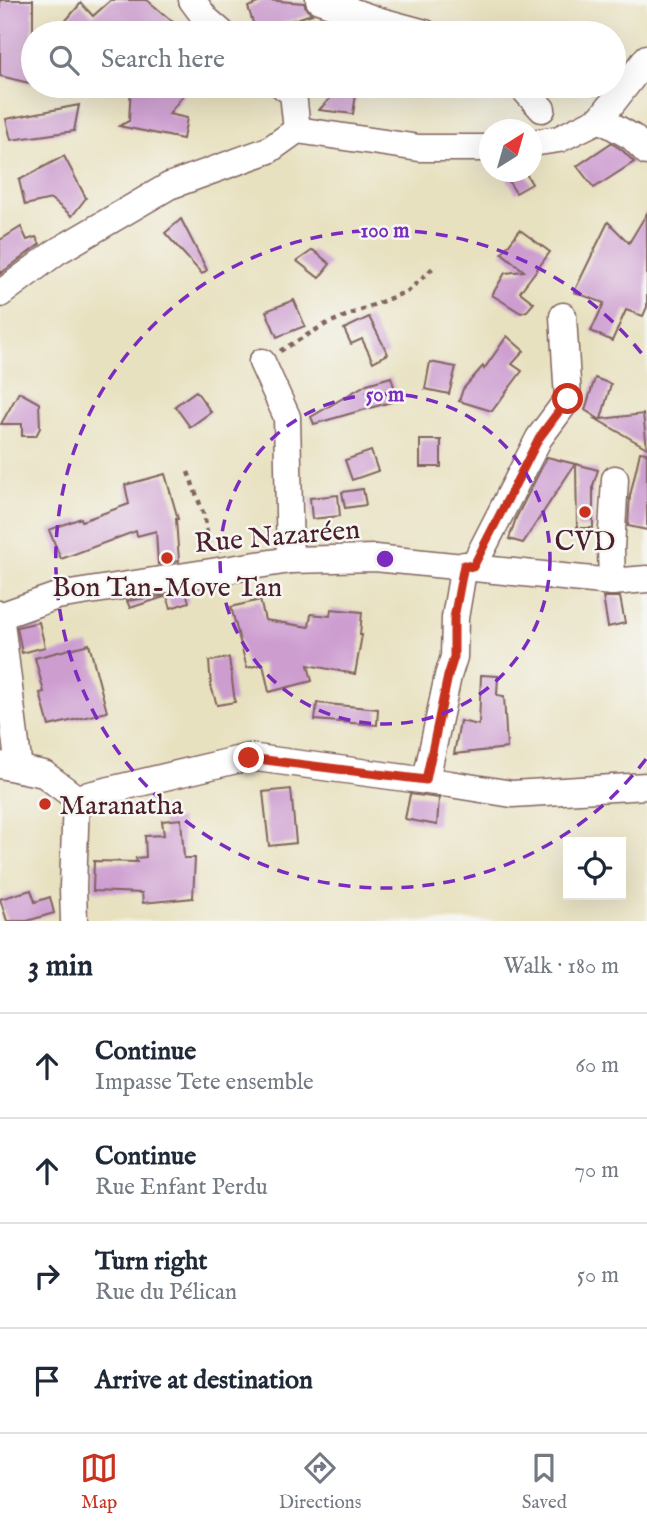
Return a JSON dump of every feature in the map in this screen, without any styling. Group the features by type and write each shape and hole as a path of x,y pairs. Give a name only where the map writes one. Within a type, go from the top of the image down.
{"street":[{"path":"192,0 208,21"},
{"path":"318,0 381,21"},
{"path":"626,86 647,58"},
{"path":"294,98 297,130"},
{"path":"532,98 542,109"},
{"path":"542,141 559,139 600,120 617,98"},
{"path":"600,120 632,137 647,152"},
{"path":"0,294 56,252 169,186 269,150 297,130 419,148 479,148"},
{"path":"426,780 454,657 454,618 469,566 539,438 568,399 563,316"},
{"path":"262,362 287,416 290,560"},
{"path":"612,582 615,479"},
{"name":"Rue Nazaréen","path":"0,615 57,596 290,560 375,558 612,582 647,579"},
{"path":"0,615 9,767 44,774 76,798 249,758 426,780 512,794 647,786"},
{"path":"74,921 76,798"}],"path":[{"path":"262,362 326,324 408,290 434,267"},
{"path":"188,472 205,518 212,572"}],"building":[{"path":"0,0 33,0 33,21 21,21 21,81 0,76"},
{"path":"111,0 147,0 172,21 65,21 81,3 93,16"},
{"path":"265,0 304,3 312,14 290,21 252,21 248,7"},
{"path":"130,98 181,98 169,114 187,118 183,139 119,126 129,121"},
{"path":"330,98 355,98 353,114 319,110"},
{"path":"79,105 74,131 11,140 6,119"},
{"path":"611,143 634,162 594,188 577,166"},
{"path":"64,156 86,198 72,216 51,199 25,205 19,180"},
{"path":"509,182 531,182 532,184 516,193"},
{"path":"647,213 647,307 643,316 626,310 612,341 591,331 604,303 574,292 608,222 629,243"},
{"path":"181,219 207,270 202,274 165,233"},
{"path":"21,227 27,240 36,237 40,244 0,274 0,240"},
{"path":"520,230 550,252 520,292 534,303 521,313 492,295 505,273 524,271 502,253"},
{"path":"313,250 330,264 319,278 297,261"},
{"path":"294,300 305,326 277,337 266,311"},
{"path":"369,317 388,354 373,362 362,339 351,344 344,329"},
{"path":"507,336 524,351 512,364 522,371 492,411 459,401 463,389 483,366 484,369"},
{"path":"430,362 456,367 449,394 425,389"},
{"path":"391,377 398,400 314,424 311,417 367,384"},
{"path":"595,378 611,384 601,419 643,414 647,448 585,410"},
{"path":"196,391 211,412 190,427 175,406"},
{"path":"19,392 39,403 40,428 36,436 22,436 22,424 1,424"},
{"path":"420,440 441,440 441,467 420,467"},
{"path":"371,451 378,471 352,480 345,460"},
{"path":"640,452 647,453 647,530 628,526 630,496"},
{"path":"547,457 575,464 523,543 509,539 516,518"},
{"path":"576,464 598,470 593,486 593,528 577,528"},
{"path":"165,474 178,519 179,561 158,564 156,531 137,536 136,531 61,559 49,530 129,504 125,485"},
{"path":"363,489 366,505 345,508 342,492"},
{"path":"338,495 340,516 312,519 310,498"},
{"path":"186,592 189,602 171,608 167,596 130,608 127,601"},
{"path":"603,597 620,597 625,623 608,627"},
{"path":"260,600 265,620 309,627 311,614 330,616 331,609 362,612 362,635 355,674 308,665 312,681 269,692 263,664 247,668 231,607"},
{"path":"39,622 45,647 22,653 17,627"},
{"path":"89,644 107,712 49,726 40,693 44,692 35,658"},
{"path":"229,658 235,702 217,705 211,686 209,661"},
{"path":"481,675 498,676 497,695 504,696 507,748 454,754 460,721 479,725"},
{"path":"317,703 378,709 377,725 315,720"},
{"path":"291,789 296,843 269,846 263,792"},
{"path":"410,794 439,798 437,825 405,819"},
{"path":"181,819 184,858 195,858 193,898 143,903 142,893 93,891 94,861 137,862 136,858 146,857 145,836 164,835 162,821"},
{"path":"31,890 35,902 50,897 54,913 27,921 7,921 0,899"}],"place":[{"name":"CVD","path":"585,512"},
{"name":"Bon Tan-Move Tan","path":"167,558"},
{"name":"Maranatha","path":"45,804"}],"route":[{"path":"249,758 426,780 454,657 454,618 464,565 473,567 539,438 568,399"}]}
